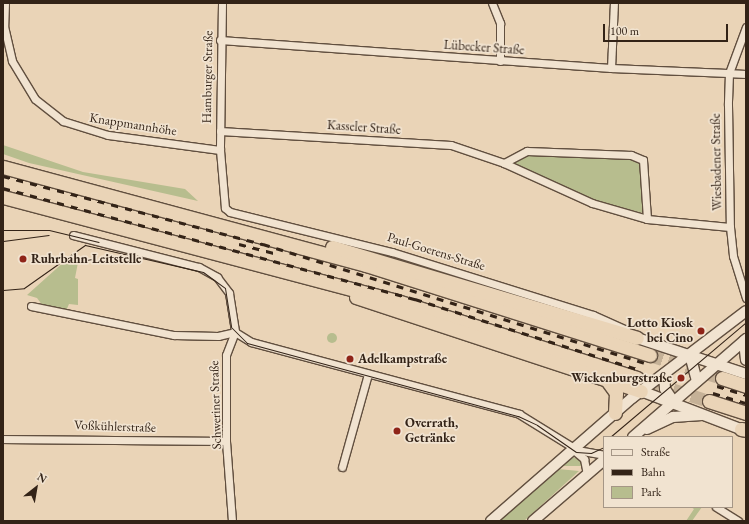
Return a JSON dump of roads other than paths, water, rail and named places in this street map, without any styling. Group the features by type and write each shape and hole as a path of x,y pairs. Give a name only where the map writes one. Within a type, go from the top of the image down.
{"highway":[{"path":"3,168 268,237 650,355"},
{"path":"3,197 318,280 637,378"},
{"path":"268,237 370,256 637,338"},
{"path":"318,280 366,302 641,391"},
{"path":"722,378 746,386"},
{"path":"606,379 616,393 615,413"},
{"path":"709,401 746,413"}],"main road":[{"path":"491,521 573,448 641,391 746,311"},
{"name":"Paul-Goerens-Straße","path":"637,338 746,374"},
{"path":"745,340 746,360"},
{"path":"636,435 672,401 717,365 745,340"},
{"path":"690,355 697,381"},
{"path":"664,374 665,389 672,401"},
{"path":"641,391 672,401 744,430"},
{"path":"636,435 673,417 704,414"},
{"path":"532,521 603,461"}],"street":[{"name":"Knappmannhöhe","path":"5,3 4,26 12,61 26,88 52,114 91,132 220,150"},
{"name":"Hamburger Straße","path":"220,150 220,40 222,3"},
{"path":"492,3 500,23 500,61"},
{"path":"611,68 614,3"},
{"name":"Wiesbadener Straße","path":"746,27 729,73 730,227 733,256 746,298"},
{"name":"Lübecker Straße","path":"220,40 500,61 746,74"},
{"name":"Kasseler Straße","path":"220,131 451,145 504,163 592,203 648,219 730,227"},
{"name":"Paul-Goerens-Straße","path":"220,150 226,208 230,212 392,252 593,315 637,338"},
{"path":"504,163 527,151 631,155 642,160 648,219"},
{"name":"Schweriner Straße","path":"73,235 199,267 212,273 229,292 235,332 226,355 226,441 232,521"},
{"path":"31,306 174,335 218,336 235,332 251,342 519,414 538,423 573,448 584,459 587,475"},
{"path":"342,467 368,374"},
{"name":"Voßkühlerstraße","path":"3,439 226,441"},
{"path":"573,448 603,455"},
{"path":"718,508 738,521"}],"tunnel":[{"path":"650,355 722,378"},
{"path":"637,378 709,401"}],"tram line":[{"path":"3,230 49,230 99,242"},
{"path":"3,241 49,235"},
{"path":"3,290 24,288 85,245 203,272 225,288 231,327 247,343 518,416 537,425 576,452 591,453 603,447"},
{"path":"611,436 746,322"}],"railway":[{"path":"3,176 263,244 646,363"},
{"path":"3,188 415,299 640,370"},
{"path":"239,244 278,254"},
{"path":"717,386 746,395"},
{"path":"713,393 746,403"}],"place":[{"name":"Ruhrbahn-Leitstelle","path":"23,259"},
{"name":"Lotto Kiosk bei Cino","path":"701,331"},
{"name":"Adelkampstraße","path":"350,359"},
{"name":"Wickenburgstraße","path":"681,378"},
{"name":"Overrath, Getränke","path":"397,431"}]}
